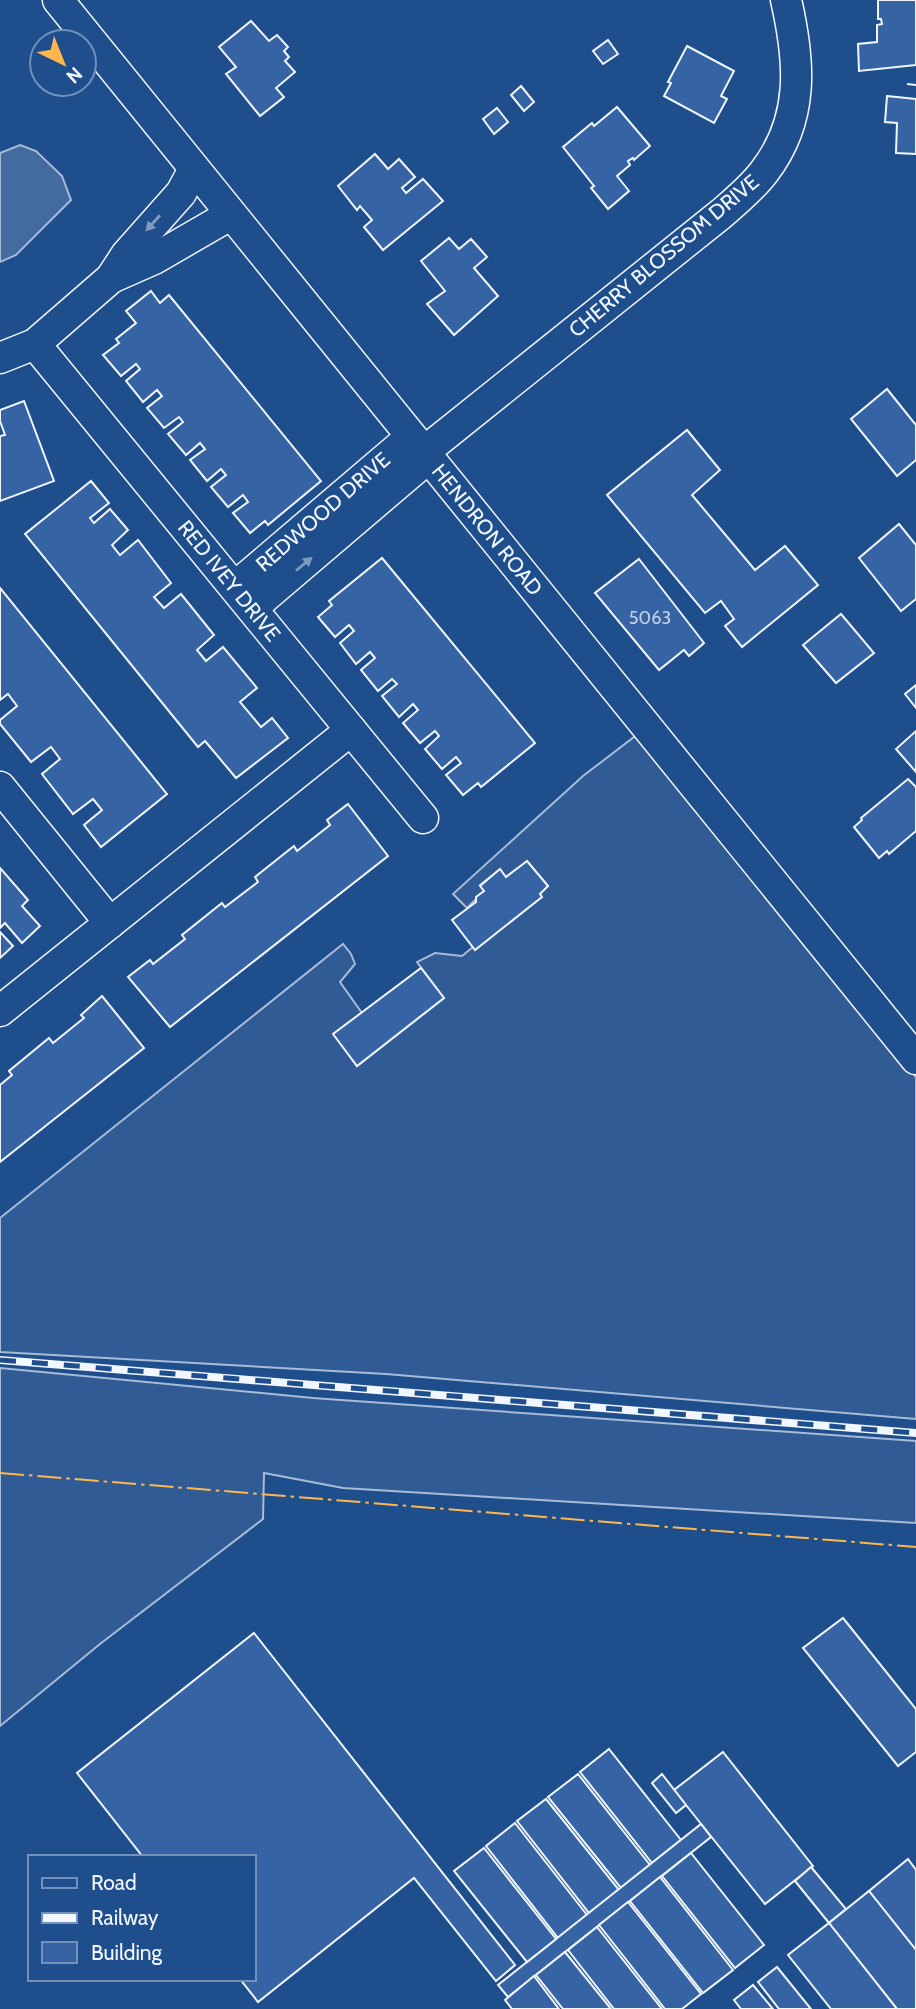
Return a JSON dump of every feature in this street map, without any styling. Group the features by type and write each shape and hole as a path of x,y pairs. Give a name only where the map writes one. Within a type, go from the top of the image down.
{"street":[{"name":"HENDRON ROAD","path":"58,0 916,1059"},
{"name":"CHERRY BLOSSOM DRIVE","path":"421,449 721,214 765,171 787,133 797,87 797,57 786,0"},
{"path":"0,358 35,344 111,278 126,255 181,193 194,169"},
{"path":"111,278 154,259 230,215"},
{"name":"RED IVEY DRIVE","path":"35,344 423,818"},
{"name":"REDWOOD DRIVE","path":"243,598 421,449"},
{"path":"0,1011 351,730"},
{"path":"0,787 110,923"}],"shaded area":[{"path":"20,145 36,151 62,176 71,200 16,255 0,262 0,153"},
{"path":"638,734 916,1077 916,1419 386,1374 0,1352 0,1218 343,944 355,964 340,982 362,1013 334,1034 357,1066 444,998 417,962 435,953 462,956 548,886 527,861 506,877 499,870 480,885 484,891 467,908 453,894 583,776"},
{"path":"0,1368 313,1398 916,1441 916,1523 343,1488 264,1473 263,1519 100,1644 0,1726"}],"building":[{"path":"878,0 916,0 916,65 859,71 858,44 877,42 877,25 882,24 881,19 878,19"},
{"path":"251,21 269,41 277,35 288,47 284,51 289,57 285,61 295,72 276,88 284,97 260,116 226,74 236,67 219,47"},
{"path":"608,40 618,54 603,64 593,51"},
{"path":"687,46 734,71 721,96 727,99 714,123 664,96 671,83 668,82"},
{"path":"521,86 534,102 524,111 511,95"},
{"path":"887,96 916,99 916,154 896,153 897,123 885,122"},
{"path":"617,107 650,146 634,160 633,158 628,161 630,165 617,176 629,191 608,209 591,188 594,186 563,147"},
{"path":"497,108 508,122 494,134 483,119"},
{"path":"375,154 388,169 399,159 415,177 402,188 406,193 423,179 443,201 383,250 364,227 372,220 360,206 357,210 338,186"},
{"path":"449,238 459,249 471,239 487,257 474,268 498,296 454,335 427,304 445,291 421,261"},
{"path":"151,291 160,303 169,295 321,481 268,525 265,521 250,533 233,513 248,502 243,495 228,507 211,487 226,475 221,469 207,481 190,460 205,449 200,443 186,455 168,434 183,422 179,417 164,428 147,408 162,396 157,390 143,402 126,381 140,369 136,364 121,376 103,355 119,343 116,339 136,323 126,311"},
{"path":"887,389 916,425 916,460 897,476 851,419"},
{"path":"24,401 54,481 0,501 0,436 5,435 0,421 0,410"},
{"path":"687,430 720,470 692,495 755,570 785,546 818,585 742,647 725,626 734,619 721,601 705,613 607,495"},
{"path":"91,481 109,503 90,518 94,523 110,509 128,530 112,545 120,555 138,540 171,583 154,597 164,608 181,594 214,635 197,650 206,661 223,647 257,688 240,702 261,727 272,718 288,738 236,778 205,741 198,747 25,534"},
{"path":"899,524 916,545 916,599 901,611 859,558"},
{"path":"382,558 535,743 481,787 478,783 463,795 446,775 461,763 456,757 442,769 425,749 439,736 435,731 420,743 403,723 418,710 413,704 399,717 382,696 397,684 392,679 378,691 361,670 375,658 370,652 356,664 340,643 354,631 349,625 335,637 318,617 332,605 329,601"},
{"path":"639,559 704,643 689,656 684,650 659,670 595,593"},
{"path":"0,588 167,794 101,847 84,825 102,810 93,799 73,814 42,774 60,759 51,747 31,762 0,724 0,720 17,706 8,694 0,700"},
{"path":"841,614 874,653 836,683 803,645"},
{"path":"916,685 916,708 905,694"},
{"path":"916,731 916,772 896,749"},
{"path":"908,779 916,787 916,831 889,854 887,851 879,858 854,827"},
{"path":"348,804 388,856 170,1027 128,977 150,960 153,964 185,939 182,935 222,903 225,907 258,882 255,877 294,846 297,851 330,825 327,820"},
{"path":"527,861 548,886 540,894 542,897 475,950 452,920 476,902 476,897 484,891 480,886 500,869 506,877"},
{"path":"0,868 28,900 22,906 40,926 22,943 5,923 0,928"},
{"path":"0,932 13,946 0,958"},
{"path":"421,968 444,998 357,1066 333,1034"},
{"path":"102,996 144,1048 0,1162 0,1085 12,1075 9,1071 49,1038 53,1043 84,1018 81,1015"},
{"path":"843,1618 916,1709 916,1752 898,1766 803,1648"},
{"path":"254,1633 515,1965 496,1981 414,1878 258,2002 242,1981 256,1981 256,1855 141,1855 77,1773"},
{"path":"609,1749 681,1840 652,1863 580,1772"},
{"path":"723,1752 813,1866 765,1904 674,1790"},
{"path":"578,1774 650,1865 621,1888 548,1797"},
{"path":"662,1774 686,1805 676,1813 652,1783"},
{"path":"546,1799 619,1890 589,1913 517,1821"},
{"path":"515,1823 587,1915 558,1938 486,1846"},
{"path":"701,1824 711,1837 508,1997 498,1985"},
{"path":"484,1848 556,1939 527,1962 454,1871"},
{"path":"691,1853 764,1945 735,1968 662,1876"},
{"path":"908,1859 916,1870 916,1950 869,1891"},
{"path":"811,1867 846,1909 829,1923 795,1881"},
{"path":"660,1877 733,1970 703,1993 630,1901"},
{"path":"869,1891 916,1950 916,2009 897,2009 829,1923"},
{"path":"628,1902 701,1994 682,2009 665,2009 599,1925"},
{"path":"829,1923 897,2009 831,2009 788,1955"},
{"path":"597,1927 662,2009 614,2009 568,1950"},
{"path":"565,1952 611,2009 563,2009 536,1975"},
{"path":"777,1967 811,2009 779,2009 758,1982"},
{"path":"534,1976 559,2009 512,2009 505,2000"},
{"path":"753,1985 773,2009 741,2009 734,2000"}],"railway":[{"path":"0,1360 916,1433"}],"fence":[{"path":"907,84 916,85"}],"power":[{"path":"0,1473 916,1547"}]}
